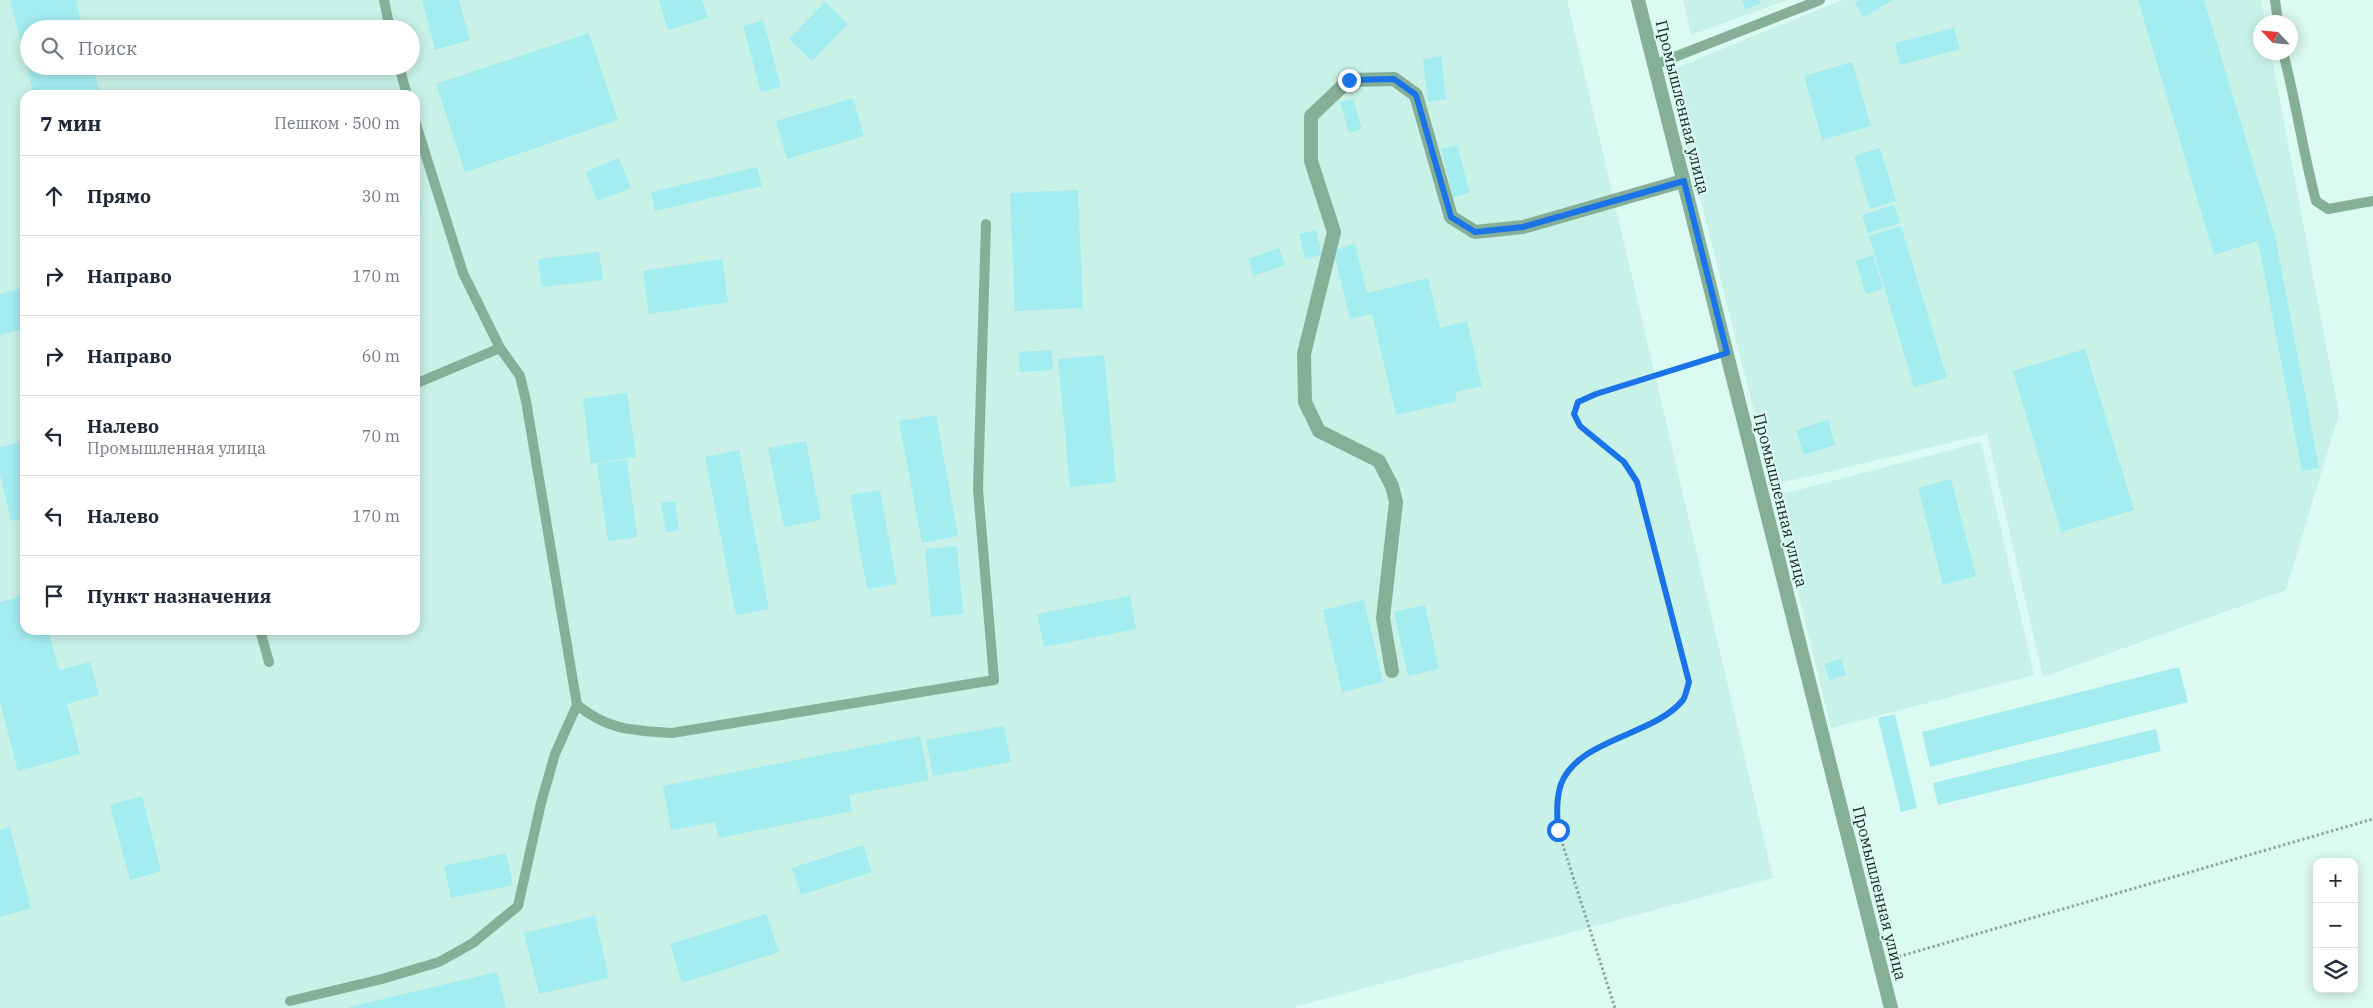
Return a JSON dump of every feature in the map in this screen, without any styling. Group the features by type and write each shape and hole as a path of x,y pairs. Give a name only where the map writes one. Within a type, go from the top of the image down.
{"street":[{"name":"Промышленная улица","path":"1638,0 1891,1008"},
{"path":"1392,672 1383,618 1396,502 1392,486 1379,462 1319,431 1304,402 1304,354 1334,232 1312,161 1311,116 1349,80 1394,79 1416,95 1451,217 1475,232 1523,227 1684,181"}],"lane":[{"path":"384,0 388,20"},
{"path":"1654,65 1820,0"},
{"path":"2275,0 2277,15"},
{"path":"2285,60 2297,106 2303,153 2316,201 2328,209 2373,201"},
{"path":"401,75 406,90"},
{"path":"290,1001 382,979 439,962 473,943 518,906 541,803 555,754 577,705 526,401 520,376 500,348 463,273 420,137"},
{"path":"577,705 601,722 621,729 672,733 994,680 978,489 986,224"},
{"path":"420,382 500,348"},
{"path":"261,635 269,662"}],"path":[{"path":"1615,1008 1558,830 1557,806 1561,784 1572,768 1588,754 1673,710 1684,698 1689,682 1637,482 1624,462 1580,426 1574,414 1578,402 1596,394 1727,353"},
{"path":"1879,963 2373,819"}],"shaded area":[{"path":"0,0 1567,0 1773,878 1291,1008 0,1008"},
{"path":"1683,0 1787,0 1691,35"},
{"path":"1842,0 2261,0 2264,15 2253,15 2253,60 2272,60 2339,414 2286,590 2043,677 1987,434 1773,485 1668,71"},
{"path":"1981,442 2034,675 1831,728 1775,496"}],"building":[{"path":"10,0 76,0 81,20 20,20 20,40"},
{"path":"422,0 459,0 470,40 435,50"},
{"path":"659,0 702,0 708,18 668,30"},
{"path":"1742,0 1759,0 1760,4 1745,9"},
{"path":"1859,0 1893,0 1864,17 1855,3"},
{"path":"2138,0 2204,0 2275,236 2319,468 2302,471 2258,241 2214,255"},
{"path":"825,2 848,24 812,61 789,39"},
{"path":"763,20 781,87 761,92 743,26"},
{"path":"1954,28 1960,49 1900,65 1895,43"},
{"path":"589,33 618,120 465,172 436,84"},
{"path":"1441,56 1446,99 1428,102 1423,59"},
{"path":"1852,62 1871,126 1822,140 1804,76"},
{"path":"29,75 95,75 99,90 33,90"},
{"path":"853,98 864,136 787,159 776,121"},
{"path":"1353,99 1362,129 1349,133 1340,102"},
{"path":"1457,145 1470,193 1453,197 1441,149"},
{"path":"1880,148 1896,201 1870,209 1854,156"},
{"path":"619,158 631,188 597,201 586,172"},
{"path":"757,167 762,186 655,211 651,192"},
{"path":"1078,190 1083,308 1015,311 1010,193"},
{"path":"1894,205 1900,223 1868,233 1862,215"},
{"path":"1901,226 1947,378 1914,387 1869,236"},
{"path":"1316,230 1322,255 1305,259 1299,234"},
{"path":"1355,244 1367,293 1428,278 1440,328 1467,321 1482,386 1455,392 1457,401 1396,415 1372,314 1350,319 1333,250"},
{"path":"1279,248 1285,265 1253,276 1248,259"},
{"path":"599,252 603,280 542,287 538,259"},
{"path":"1873,255 1883,289 1866,294 1856,261"},
{"path":"722,259 728,302 649,314 643,271"},
{"path":"20,288 20,329 0,335 0,294"},
{"path":"2085,349 2134,510 2061,532 2013,371"},
{"path":"1052,350 1053,370 1020,372 1019,352"},
{"path":"1104,355 1116,482 1070,487 1058,359"},
{"path":"627,393 636,457 591,464 583,399"},
{"path":"936,415 958,536 922,543 899,421"},
{"path":"1828,420 1835,445 1804,455 1796,430"},
{"path":"806,441 821,520 784,527 768,448"},
{"path":"20,442 20,519 11,521 0,473 0,447"},
{"path":"739,450 769,609 736,615 705,457"},
{"path":"627,460 637,537 608,541 597,464"},
{"path":"1951,479 1976,576 1943,585 1918,488"},
{"path":"880,490 897,584 867,589 850,495"},
{"path":"675,501 679,530 666,532 661,503"},
{"path":"957,546 963,614 931,617 925,549"},
{"path":"20,596 20,635 49,635 59,670 90,662 99,695 67,704 80,754 18,771 0,702 0,602"},
{"path":"1130,596 1136,629 1044,647 1037,614"},
{"path":"1364,600 1383,682 1342,692 1323,610"},
{"path":"1425,605 1439,669 1408,676 1394,612"},
{"path":"1841,659 1846,675 1829,680 1824,664"},
{"path":"2179,667 2188,702 1930,767 1922,732"},
{"path":"1895,714 1917,808 1901,812 1878,718"},
{"path":"1004,726 1011,762 933,776 926,740"},
{"path":"2156,729 2161,751 1938,805 1933,783"},
{"path":"920,736 929,780 849,795 852,811 719,838 715,822 671,830 663,786"},
{"path":"142,796 161,871 130,880 110,805"},
{"path":"10,827 31,908 0,917 0,830"},
{"path":"863,845 872,872 801,895 792,868"},
{"path":"506,853 513,885 451,898 444,866"},
{"path":"766,914 779,952 682,983 670,944"},
{"path":"595,916 609,978 539,994 524,933"},
{"path":"497,972 506,1008 349,1008 349,1007"}],"route":[{"path":"1349,80 1394,79 1416,95 1451,217 1475,232 1523,227 1684,181 1727,353 1596,394 1578,402 1574,414 1580,426 1624,462 1637,482 1689,682 1684,698 1673,710 1588,754 1572,768 1561,784 1557,806 1558,830"}]}
